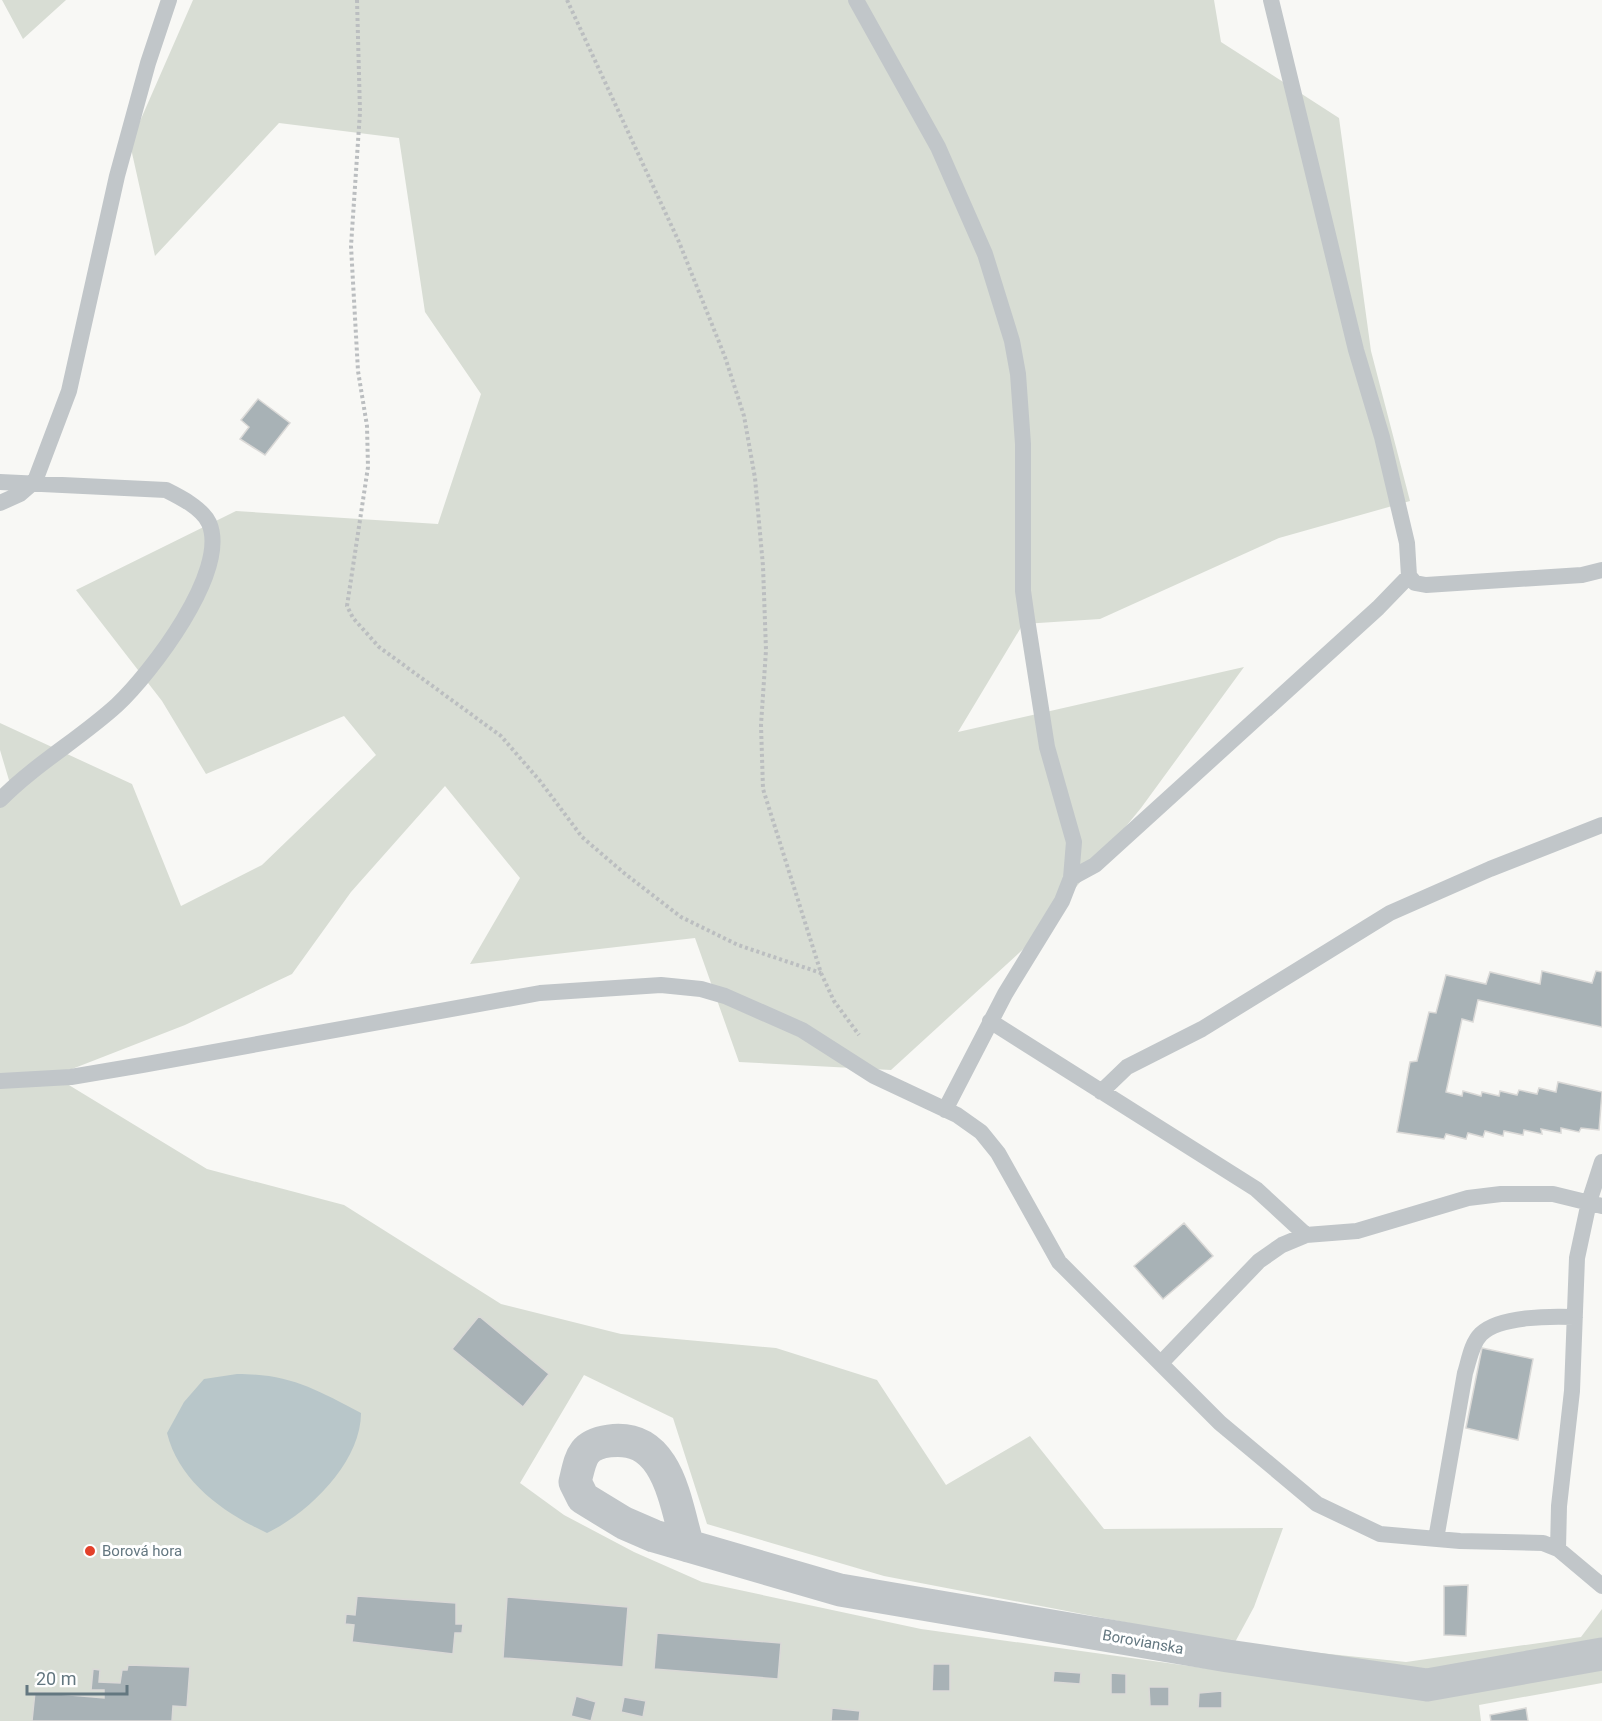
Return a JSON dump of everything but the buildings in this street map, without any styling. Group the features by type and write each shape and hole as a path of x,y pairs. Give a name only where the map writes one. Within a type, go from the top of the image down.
{"street":[{"name":"Borovianska","path":"688,1546 840,1590 1228,1656 1426,1685 1602,1654"}],"lane":[{"path":"0,503 20,494 30,485 43,462 69,391 117,176 148,63 170,0"},
{"path":"856,0 938,147 986,254 1012,341 1018,374 1023,444 1024,600 1047,747 1074,842 1071,878 1062,901 990,1021 945,1110"},
{"path":"1271,0 1356,351 1382,437 1407,543 1409,576 1414,583 1426,585 1582,574 1602,570"},
{"path":"0,482 166,490 200,513 209,524 211,543 202,581 163,654 117,704 0,800"},
{"path":"1071,878 1095,864 1370,616 1409,576"},
{"path":"1101,1092 1127,1067 1202,1029 1390,914 1490,869 1602,825"},
{"path":"2,1080 71,1077 229,1051 540,993 661,985 701,989 754,1008 802,1030 874,1076 945,1110 981,1132 998,1153 1059,1262 1220,1423 1317,1504 1380,1534 1436,1539 1543,1543 1558,1549 1602,1586"},
{"path":"990,1021 1256,1189 1306,1234"},
{"path":"1558,1549 1559,1506 1572,1391 1577,1258 1595,1204 1602,1162"},
{"path":"1161,1363 1259,1261 1282,1245 1306,1234 1357,1231 1468,1198 1501,1194 1553,1194 1595,1204"},
{"path":"1436,1539 1466,1373 1472,1349 1481,1334 1501,1323 1549,1316 1575,1317"}],"path":[{"path":"357,0 360,112 351,246 358,371 367,426 368,467 347,606 353,618 379,647 501,736 540,781 582,837 681,917 738,945 821,973"},
{"path":"567,0 680,242 725,357 744,416 755,478 763,566 766,650 761,725 763,789 821,973 834,1001 860,1036"}],"shaded area":[{"path":"2,0 66,0 23,39"},
{"path":"193,0 1214,0 1221,42 1339,118 1371,351 1410,501 1279,538 1100,619 1023,624 958,732 1244,667 1141,808 1031,942 891,1070 739,1062 695,938 470,964 520,878 445,786 351,892 292,974 185,1025 54,1076 207,1169 344,1205 501,1304 621,1334 776,1348 877,1380 946,1485 1030,1436 1104,1529 1283,1528 1254,1607 1234,1643 884,1576 707,1524 673,1418 584,1375 520,1483 564,1515 634,1552 702,1582 921,1629 1428,1699 1602,1669 1602,1683 1479,1705 1481,1721 0,1721 0,799 14,797 0,750 0,723 132,784 181,906 262,865 376,755 344,716 206,774 162,701 76,590 236,511 438,524 481,394 425,312 399,138 279,123 155,256 130,144"},
{"path":"237,1374 272,1377 302,1384 361,1413 359,1431 352,1450 330,1484 299,1513 267,1533 235,1516 205,1494 182,1466 173,1451 167,1433 184,1402 204,1379"},
{"path":"1602,1609 1602,1646 1427,1674 1249,1646 1406,1662 1581,1637"}],"place":[{"name":"Borová hora","path":"90,1551"}]}
